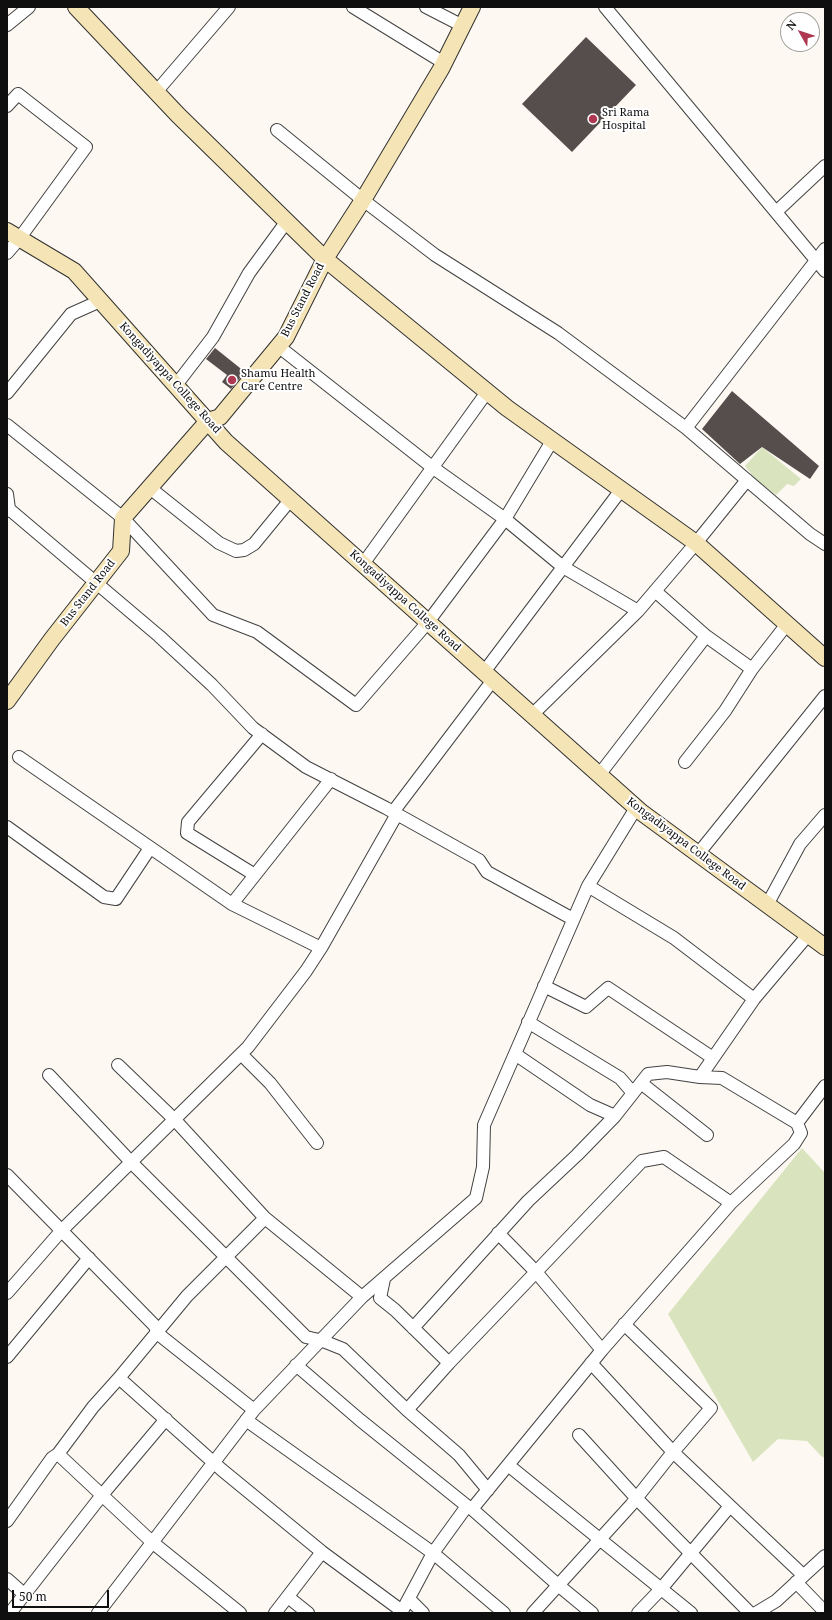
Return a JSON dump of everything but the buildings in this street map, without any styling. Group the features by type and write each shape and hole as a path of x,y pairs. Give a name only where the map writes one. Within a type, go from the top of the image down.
{"street":[{"path":"7,25 29,7"},
{"path":"76,7 156,92 325,259 507,408 696,543 825,658"},
{"path":"156,92 230,7"},
{"path":"353,7 444,63"},
{"path":"426,7 463,26"},
{"name":"Bus Stand Road","path":"7,701 52,639 121,551 123,518 208,421 220,417 286,337 325,259 363,200 444,63 472,7"},
{"path":"605,7 825,271"},
{"path":"7,106 18,94 86,147 13,235 7,252"},
{"path":"277,130 363,200 435,255 558,333 686,428 747,480 823,538"},
{"path":"776,212 825,166"},
{"path":"176,385 213,337 249,273 287,222"},
{"name":"Kongadiyappa College Road","path":"13,235 74,271 226,442 636,808 825,947"},
{"path":"686,428 825,249"},
{"path":"7,393 71,314 100,301"},
{"path":"278,346 432,467 505,519 563,567 638,611"},
{"path":"363,564 487,392"},
{"path":"7,425 123,518 213,615 257,632 356,705 428,622 505,519 552,441"},
{"path":"532,715 638,611 747,480"},
{"path":"150,488 219,543 236,551 244,550 254,544 291,499"},
{"path":"7,1293 62,1230 241,1054 306,971 321,948 395,813 563,567 622,490"},
{"path":"7,494 8,510 97,582 159,636 212,684 254,728 262,734 306,766 479,860 487,872 574,919"},
{"path":"655,591 706,636 752,669"},
{"path":"685,762 725,711 752,669 787,624"},
{"path":"599,775 706,636"},
{"path":"698,854 825,696"},
{"path":"255,875 187,833 188,822 262,734"},
{"path":"19,757 232,904 321,948"},
{"path":"232,904 331,780"},
{"path":"98,1613 254,1410 362,1297 476,1198 483,1167 484,1125 588,886 636,808"},
{"path":"767,905 800,844 825,815"},
{"path":"7,827 104,897 116,899 150,848"},
{"path":"588,886 674,938 754,999"},
{"path":"700,1077 754,999 808,935"},
{"path":"544,986 586,1007 608,988 713,1058"},
{"path":"528,1022 637,1088 707,1135"},
{"path":"241,1054 270,1083 317,1143"},
{"path":"515,1054 590,1104 615,1116"},
{"path":"118,1065 174,1119 265,1218 362,1297"},
{"path":"119,1378 222,1470 322,1552 402,1612 433,1553 470,1507 488,1490 624,1324 731,1203 794,1144 801,1133 797,1122 722,1078 700,1077 667,1072 648,1074 615,1116 577,1155 528,1201 413,1328"},
{"path":"49,1075 131,1162 306,1337 320,1340 343,1349 407,1410 459,1455 488,1490"},
{"path":"797,1122 825,1086"},
{"path":"407,1410 449,1363 642,1161 664,1157 731,1203"},
{"path":"7,1175 155,1326 157,1333 254,1410"},
{"path":"7,1521 52,1458 58,1454 92,1408 187,1296 265,1218"},
{"path":"498,1233 536,1272 602,1350"},
{"path":"7,1357 89,1258"},
{"path":"384,1279 380,1298 449,1363"},
{"path":"533,1613 636,1498 711,1408 624,1324"},
{"path":"591,1363 673,1452 730,1506 800,1579 825,1612"},
{"path":"296,1366 360,1420 470,1507 592,1613"},
{"path":"10,1613 102,1495 166,1419"},
{"path":"246,1420 433,1553 504,1613"},
{"path":"579,1435 636,1498 750,1613"},
{"path":"58,1454 152,1542 240,1613"},
{"path":"508,1465 691,1613"},
{"path":"638,1613 661,1589 730,1506"},
{"path":"274,1613 322,1552"},
{"path":"756,1613 776,1601 825,1556"},
{"path":"7,1579 25,1594"},
{"path":"288,1597 308,1613"},
{"path":"409,1599 423,1613"}],"green space":[{"path":"762,447 801,479 794,486 787,484 776,495 757,481 745,466"},
{"path":"802,1148 825,1173 825,1458 821,1456 807,1441 778,1439 753,1462 668,1314"}],"place":[{"name":"Sri Rama Hospital","path":"593,119"},
{"name":"Shamu Health Care Centre","path":"232,380"}]}
